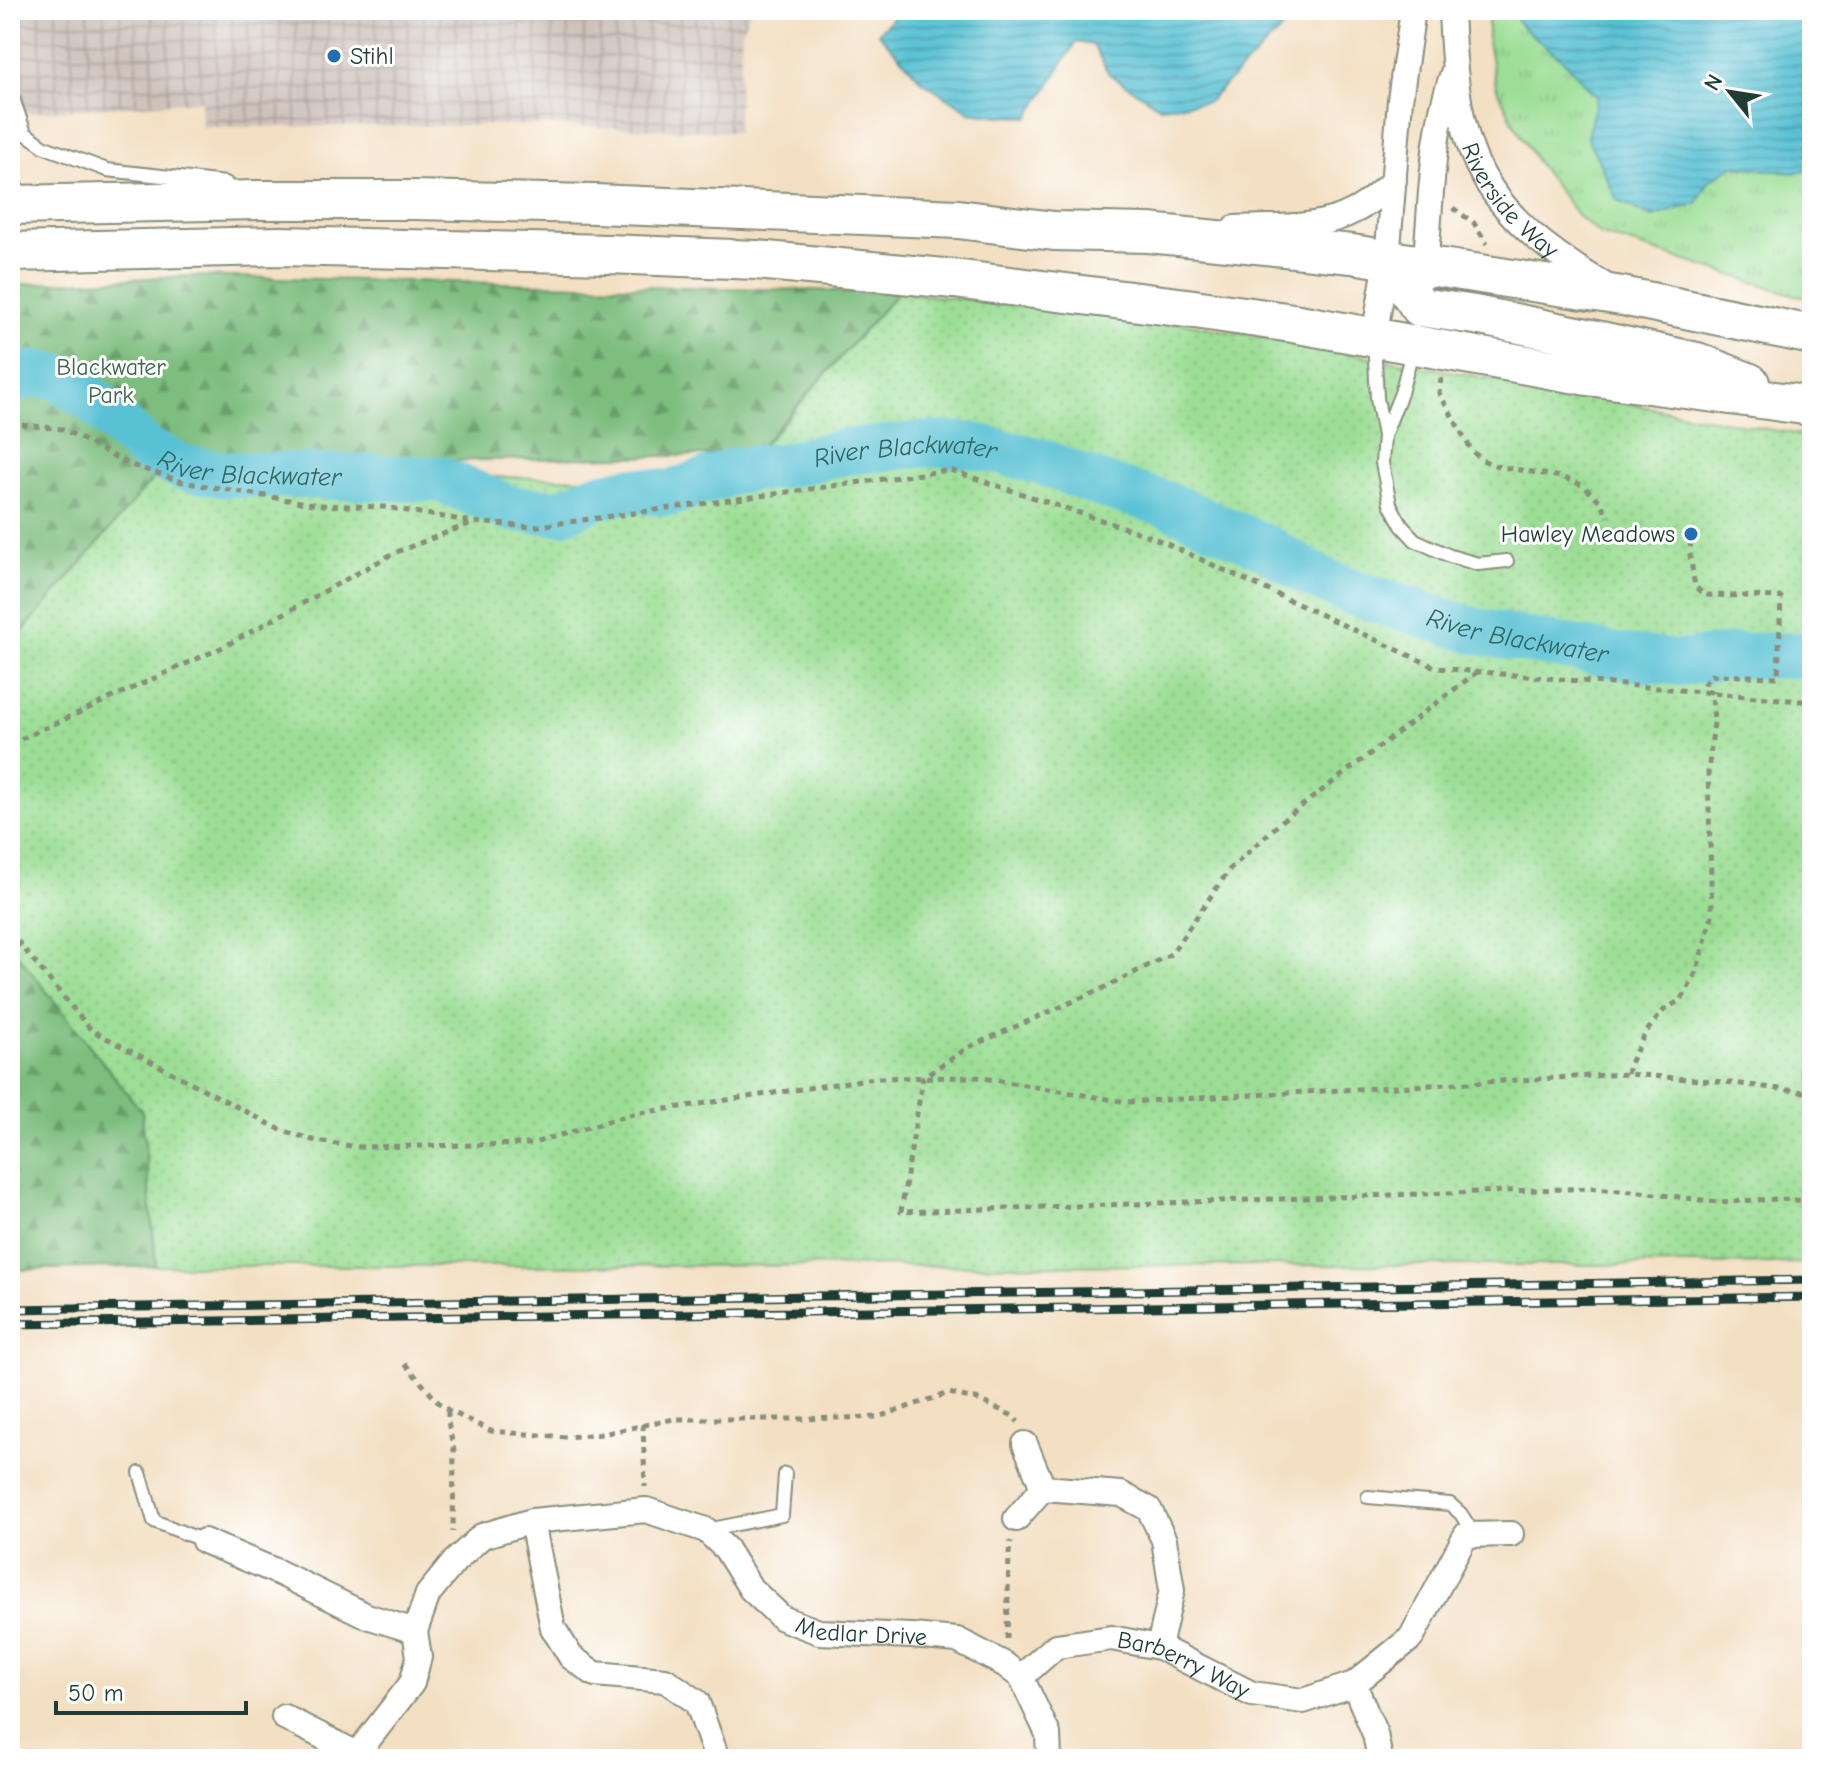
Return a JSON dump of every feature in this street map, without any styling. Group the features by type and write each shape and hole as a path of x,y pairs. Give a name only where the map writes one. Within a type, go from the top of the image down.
{"main road":[{"path":"10,205 411,200 958,219 1054,231 1149,233 1352,254 1622,296 1812,335"},
{"path":"10,252 281,246 757,260 954,279 1173,306 1374,338 1428,356 1810,406"},
{"path":"1387,260 1420,307 1697,362 1810,406"}],"street":[{"path":"1374,338 1387,260 1400,100 1413,10"},
{"name":"Riverside Way","path":"1451,10 1462,114 1478,166 1501,202 1550,251 1622,296"},
{"name":"Riverside Way","path":"1428,356 1420,307 1429,204 1438,128 1455,67"},
{"path":"1149,233 1326,222 1357,210 1394,180"},
{"path":"1025,1444 1043,1488"},
{"path":"1016,1519 1043,1488"},
{"path":"1043,1488 1121,1494 1149,1509 1164,1540 1172,1590 1159,1647"},
{"name":"Medlar Drive","path":"284,1717 356,1757 412,1683 419,1657 415,1631 428,1594 455,1561 482,1536 532,1521 646,1510 706,1530 726,1549 751,1589 782,1618 819,1632 957,1640 1013,1670"},
{"path":"532,1521 553,1628 571,1657 595,1674 665,1680 697,1702 715,1759"},
{"path":"1466,1535 1511,1534"},
{"name":"Barberry Way","path":"1013,1670 1056,1646 1111,1638 1159,1647 1252,1694 1303,1701 1354,1684 1411,1638 1466,1535"},
{"path":"204,1541 280,1573 367,1616 415,1631"},
{"path":"1013,1670 1048,1734 1049,1759"},
{"path":"1354,1684 1375,1734 1380,1759"}],"lane":[{"path":"10,90 25,133 45,147 107,170 244,185"},
{"path":"274,188 411,200"},
{"path":"1374,338 1377,398 1384,436 1382,463 1390,504 1402,526 1415,540 1450,556 1478,564 1507,561"},
{"path":"1384,436 1401,393 1428,356"},
{"path":"140,1473 154,1521 204,1541"},
{"path":"706,1530 782,1515 785,1474"},
{"path":"1368,1497 1450,1504 1468,1525 1466,1535"}],"path":[{"path":"1455,208 1474,223 1489,247"},
{"path":"1428,356 1439,393 1472,451 1482,460 1497,466 1561,477 1582,485 1600,501 1608,517"},
{"path":"10,425 63,429 128,464 183,482 318,505 384,507 474,522 532,527 950,470 1152,537 1437,668 1812,702"},
{"path":"10,744 225,646 394,553 474,522"},
{"path":"1691,534 1690,555 1695,587 1705,595 1781,597 1778,677 1711,675 1704,684 1712,693"},
{"path":"1477,672 1282,821 1229,870 1171,954 1106,987 969,1047 923,1077 901,1212 1594,1188 1718,1202 1812,1201"},
{"path":"1627,1074 1646,1032 1664,1010 1682,999 1696,973 1712,916 1708,772 1714,722 1712,693"},
{"path":"10,932 91,1030 281,1130 316,1141 359,1147 530,1144 633,1114 875,1078 977,1077 1126,1102 1627,1074 1812,1093"},
{"path":"405,1364 448,1410 491,1431 566,1437 602,1434 674,1419 878,1417 949,1393 979,1400 1013,1416 1027,1433 1025,1444"},
{"path":"448,1410 454,1451 452,1539 455,1561"},
{"path":"643,1424 646,1510"},
{"path":"1013,1670 1007,1644 1009,1553 1016,1519"}],"shaded area":[{"name":"Stihl","path":"10,10 751,10 742,31 737,132 539,125 202,127 201,101 10,114"}],"green space":[{"path":"1488,10 1812,10 1812,297 1795,295 1600,234 1579,217 1536,161 1496,86 1488,41"},
{"name":"Blackwater Park","path":"188,276 898,292 754,454 163,467 10,646 10,285"},
{"name":"Hawley Meadows","path":"898,292 1188,324 1812,437 1812,1263 156,1266 142,1112 10,946 10,646 163,467 209,471 731,482"},
{"path":"10,945 142,1112 156,1266 10,1270"}],"water":[{"path":"901,10 1356,10 1300,11 1208,102 1160,107 1109,74 1093,45 1076,42 1029,117 970,112 922,81 878,33"},
{"path":"1511,10 1812,10 1812,170 1793,173 1734,166 1709,181 1697,203 1652,217 1617,200 1587,137 1597,97 1563,60 1521,26"}],"waterway":[{"name":"River Blackwater","path":"10,382 35,373 57,377 93,400 145,449 183,468 222,474 440,479 512,509 560,512 595,497 629,490 671,493 737,470 781,466 844,452 926,444 970,445 1040,461 1099,484 1169,505 1267,548 1312,575 1351,592 1475,631 1617,656 1681,663 1732,656 1812,655"}],"railway":[{"path":"10,1309 1812,1280"},
{"path":"10,1324 1812,1297"}],"place":[{"name":"Stihl","path":"334,56"},
{"name":"Hawley Meadows","path":"1691,534"}]}
